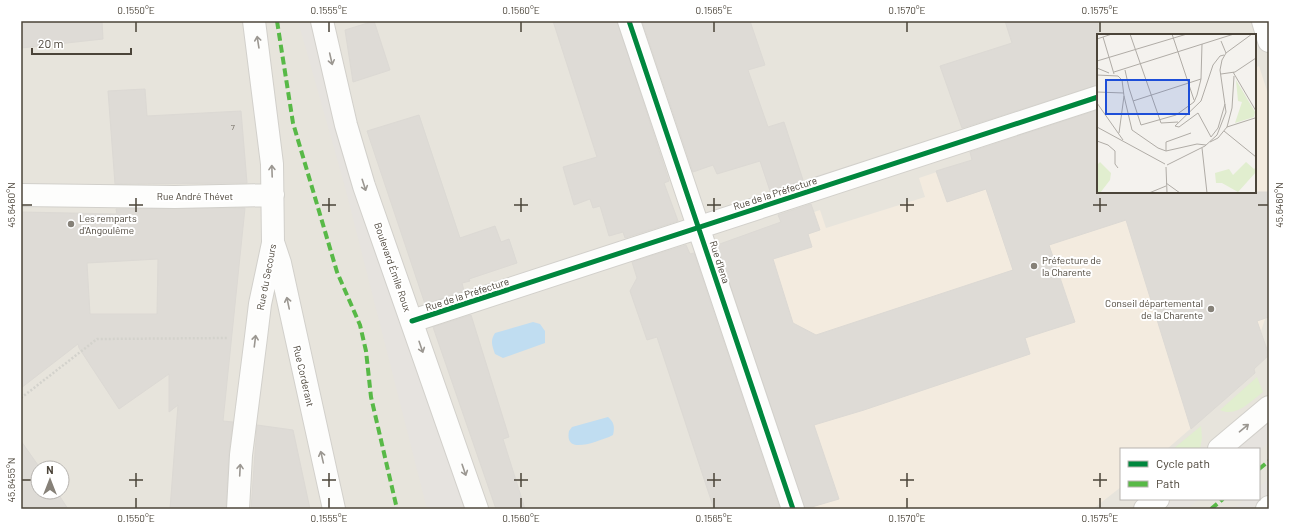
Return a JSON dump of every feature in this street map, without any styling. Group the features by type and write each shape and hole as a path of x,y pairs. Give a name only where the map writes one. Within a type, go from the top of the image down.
{"street":[{"name":"Rue du Secours","path":"238,509 241,455 260,304 273,243 272,164 254,21"},
{"name":"Boulevard Émile Roux","path":"322,21 346,125 360,171 477,509"},
{"name":"Rue d'Iena","path":"629,21 793,509"},
{"path":"1256,45 1269,41 1262,21"},
{"name":"Rue de la Préfecture","path":"412,321 1097,97"},
{"name":"Rue André Thévet","path":"21,195 176,197 273,196"},
{"name":"Rue Corderant","path":"273,243 280,263 334,509"},
{"path":"1220,448 1269,407"},
{"path":"1145,509 1157,500"}],"path":[{"path":"21,398 97,339 256,337"}],"shaded area":[{"path":"21,21 1269,21 1269,509 21,509"},
{"path":"298,21 322,21 477,509 427,509 345,187"},
{"path":"1259,66 1269,97 1269,317 1265,319 1261,331 1269,355 1254,369 1255,373 1168,448 1120,448 1120,488 1093,509 815,509 726,242 820,210 826,228 925,197 919,178 1071,127 1097,190 1097,193 1256,193 1256,68"},
{"path":"1269,422 1269,443 1260,450 1260,448 1237,448"},
{"path":"1269,478 1269,494 1252,509 1233,509 1244,500 1260,500 1260,486"},
{"path":"1173,500 1198,500 1187,509 1162,509"}],"green space":[{"path":"1257,377 1263,392 1248,404 1237,410 1226,412 1220,410"},
{"path":"1201,426 1202,438 1200,448 1174,448"}],"water":[{"path":"533,322 540,324 545,331 545,343 503,358 495,354 492,338 495,333"},
{"path":"608,417 614,425 613,435 583,445 571,443 569,439 569,431 572,427"}],"building":[{"path":"21,21 102,21 103,39 21,48"},
{"path":"374,21 390,70 353,82 345,30"},
{"path":"553,21 617,21 669,181 664,183 678,221 625,238 623,232 609,236 600,206 593,208 590,199 574,205 563,167 597,157"},
{"path":"642,21 750,21 765,65 748,70 768,127 784,122 803,180 770,191 760,161 717,174 713,165 693,172"},
{"path":"1005,21 1098,21 1097,85 962,128 940,66 1012,43"},
{"path":"145,89 147,116 241,111 247,183 115,184 108,91"},
{"path":"1097,110 1097,193 1269,192 1269,317 1257,321 1269,355 1254,369 1255,373 1191,429 1126,220 1049,245 1075,322 1025,338 1030,354 864,410 814,425 839,499 805,509 717,245 781,222 778,215 811,204 820,230 808,234 812,247 773,259 793,323 816,335 1013,270 986,189 947,202 936,171 972,160 970,152"},
{"path":"419,115 460,238 495,226 501,242 509,239 517,263 469,279 470,281 462,283 464,291 425,304 367,131"},
{"path":"245,208 223,421 233,422 229,454 226,509 170,509 178,405 169,412 169,374 119,409 79,348 78,344 21,388 21,212 117,214 116,209","holes":["158,259 157,314 90,314 87,263"]},
{"path":"686,245 690,254 694,253 780,509 714,509 657,337 647,340 630,291 637,278 632,262"},
{"path":"471,315 509,437 503,439 525,509 496,509 433,327"},
{"path":"257,425 293,430 310,509 251,509"},
{"path":"21,441 34,460 30,460 30,500 62,500 68,509 21,509"}],"marked path":[{"path":"277,21 293,123 337,272 360,325 366,351 371,397 397,509"},
{"path":"1260,468 1269,461"},
{"path":"1211,509 1222,500"}],"cycle path":[{"path":"629,21 793,509"},
{"path":"412,321 1097,97"}],"place":[{"name":"Les remparts d'Angoulême","path":"71,224"},
{"name":"Préfecture de la Charente","path":"1034,266"},
{"name":"Conseil départemental de la Charente","path":"1211,309"}]}
